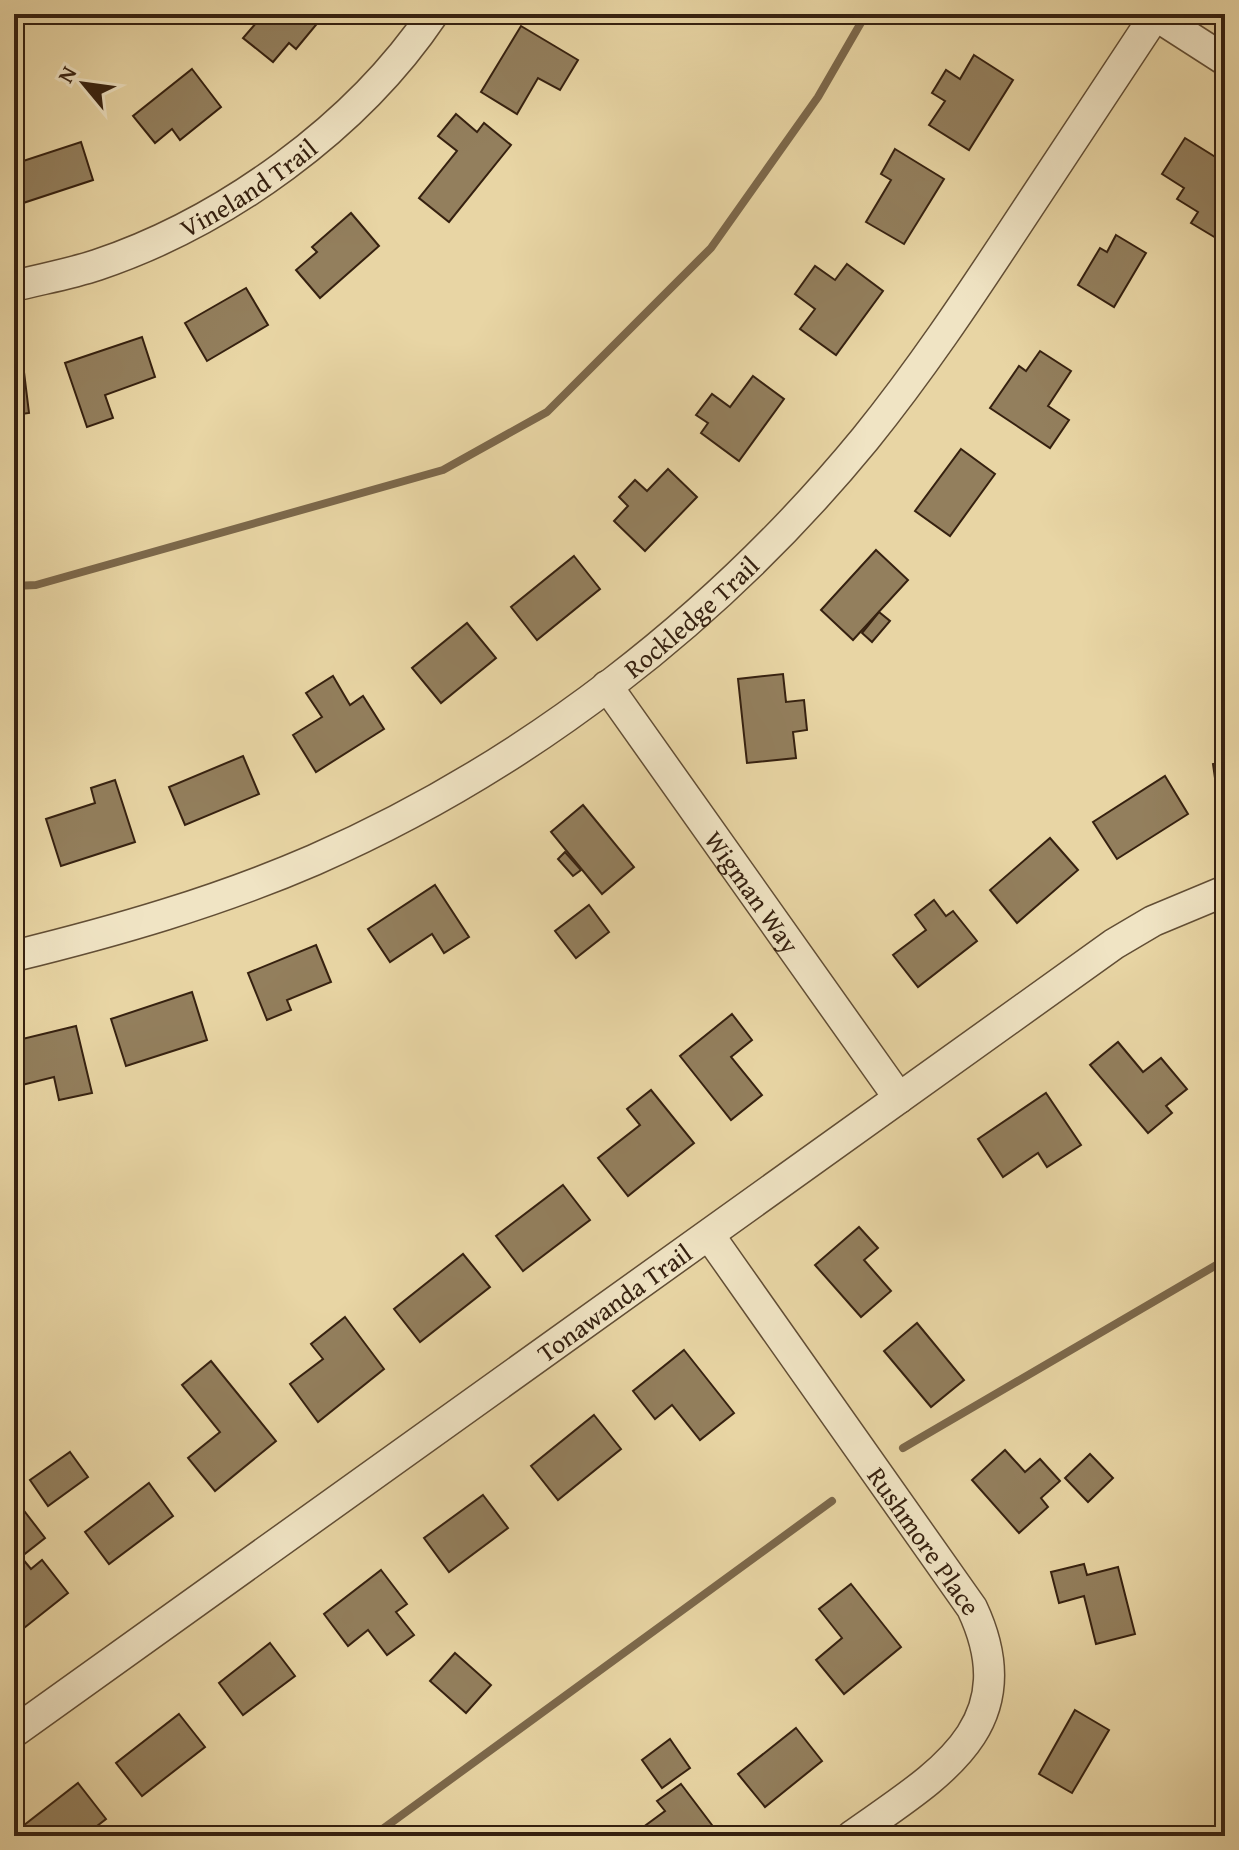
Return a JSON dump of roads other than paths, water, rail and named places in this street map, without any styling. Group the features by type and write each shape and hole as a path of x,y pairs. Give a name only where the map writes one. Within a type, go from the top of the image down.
{"street":[{"name":"Vineland Trail","path":"14,286 96,265 160,239 204,217 265,179 332,126 384,75 433,14"},
{"path":"1156,15 1225,60"},
{"name":"Rockledge Trail","path":"14,956 172,913 314,860 426,804 472,777 564,718 673,634 769,546 866,438 956,318 1156,15"},
{"name":"Wigman Way","path":"607,686 899,1098"},
{"name":"Tonawanda Trail","path":"14,1732 1114,944 1153,921 1225,891"},
{"name":"Rushmore Place","path":"709,1235 972,1608 988,1653 986,1701 980,1720 963,1749 940,1774 852,1836"}],"waterway":[{"path":"14,586 36,585 443,470 547,412 711,248 818,97 866,14"},
{"path":"903,1448 1225,1260"},
{"path":"373,1836 832,1501"}]}
